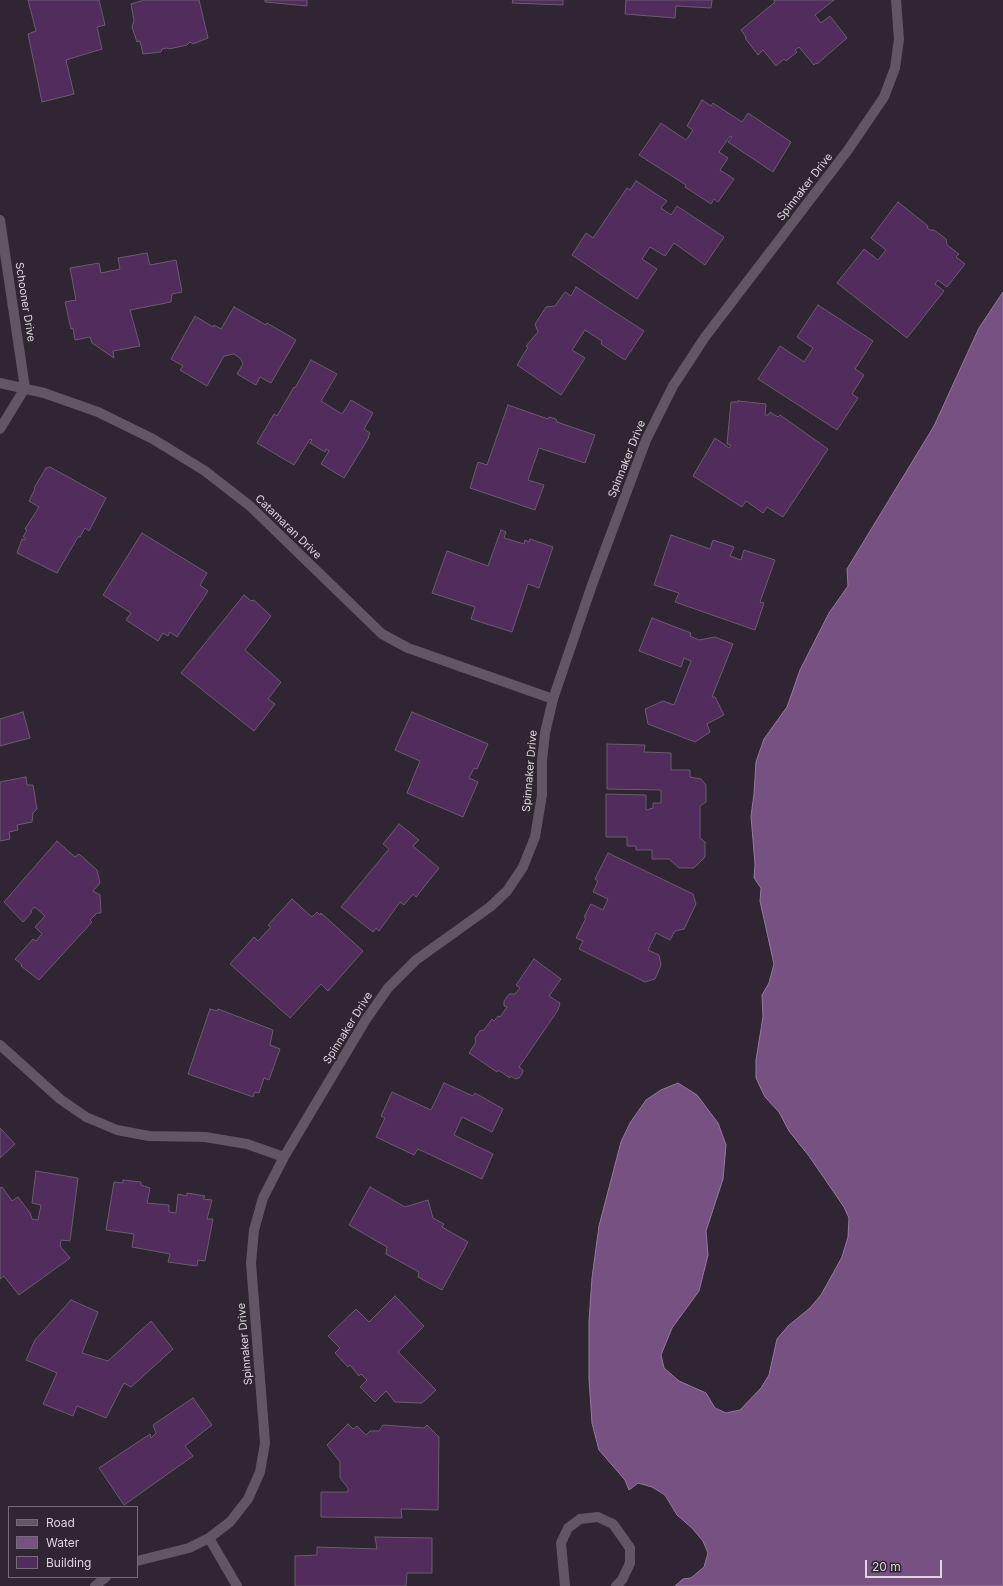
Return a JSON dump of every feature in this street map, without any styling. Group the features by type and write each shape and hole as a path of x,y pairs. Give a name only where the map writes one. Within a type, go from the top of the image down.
{"street":[{"name":"Spinnaker Drive","path":"138,1560 189,1548 209,1538 230,1522 248,1499 260,1472 265,1443 251,1263 254,1230 263,1198 284,1157 365,1021 388,988 416,960 490,906 507,891 523,867 535,837 542,795 542,761 545,733 553,699 593,582 646,440 673,386 705,336 848,150 884,97 895,68 899,38 896,0"},
{"name":"Schooner Drive","path":"0,220 25,388"},
{"name":"Catamaran Drive","path":"0,383 25,388 98,412 154,439 205,471 250,506 382,634 408,648 553,699"},
{"path":"0,429 25,388"},
{"path":"0,1045 60,1099 86,1117 117,1130 149,1136 212,1138 247,1144 284,1157"},
{"path":"565,1586 561,1543 563,1538 568,1528 580,1519 598,1517 613,1524 630,1548 630,1563 622,1580 616,1586"},
{"path":"209,1538 237,1586"},
{"path":"95,1586 105,1578"}],"water":[{"path":"1003,292 1003,1586 675,1586 683,1579 691,1578 704,1567 708,1553 703,1541 692,1528 677,1515 665,1495 652,1487 638,1483 629,1490 625,1480 599,1450 592,1423 589,1379 589,1321 592,1278 599,1226 621,1142 630,1123 646,1100 661,1090 678,1083 697,1095 718,1123 726,1145 723,1179 706,1231 708,1255 699,1291 672,1328 661,1355 664,1368 679,1381 706,1393 715,1408 726,1413 740,1410 761,1388 769,1375 777,1339 788,1326 810,1308 821,1295 842,1257 848,1237 849,1218 844,1207 809,1156 789,1131 779,1112 765,1097 756,1078 756,1060 763,1017 762,995 769,983 774,964 760,901 761,888 754,878 755,864 751,816 756,762 764,739 787,707 800,670 829,613 848,586 847,569 934,426 979,328"}],"building":[{"path":"28,0 99,0 105,25 97,27 102,49 66,60 74,94 42,102 28,34 36,31"},
{"path":"144,0 199,0 208,38 193,44 190,42 187,45 162,49 161,52 143,54 140,41 137,42 132,27 134,21 131,4"},
{"path":"265,0 307,0 307,6 265,2"},
{"path":"513,0 563,0 563,5 512,3"},
{"path":"626,0 712,0 711,8 676,6 675,18 625,14"},
{"path":"774,0 834,0 815,15 821,23 830,16 847,38 817,64 816,63 814,65 799,47 795,50 797,52 786,61 784,59 776,66 763,50 758,55 741,30 775,2"},
{"path":"702,100 711,106 713,103 742,122 748,113 791,142 773,172 728,142 732,137 730,136 719,152 728,158 720,170 734,179 718,202 714,199 711,204 685,187 686,185 639,155 661,123 686,140 693,130 687,126"},
{"path":"636,181 667,201 661,208 671,215 677,206 724,237 705,265 674,243 665,256 650,247 642,259 657,269 637,299 572,255 586,233 593,238 627,188 630,190"},
{"path":"898,202 928,226 927,228 934,230 946,239 947,245 959,254 956,257 965,264 947,287 938,280 935,284 944,291 907,338 837,283 864,249 878,260 886,250 871,238"},
{"path":"147,253 150,265 176,260 182,292 172,294 171,302 130,310 140,346 113,351 114,358 92,343 90,337 75,340 65,302 76,300 70,268 99,263 101,273 120,269 118,258"},
{"path":"576,287 644,331 625,360 601,344 602,341 585,330 572,350 585,358 561,395 517,365 528,347 526,346 538,332 535,324 546,307 555,306 565,292 571,296"},
{"path":"818,305 873,341 855,369 864,375 852,394 858,398 837,430 758,379 780,346 804,362 813,348 797,337"},
{"path":"234,307 266,325 267,323 296,340 271,383 260,377 256,385 237,374 243,364 241,359 234,354 224,356 207,386 180,370 183,366 171,359 195,316 213,327 214,325 221,329"},
{"path":"311,360 337,374 321,401 342,414 351,400 373,413 364,429 370,433 369,437 344,478 321,464 329,451 326,449 325,452 310,443 312,440 310,439 294,465 257,443 274,414 277,416"},
{"path":"738,401 766,404 765,415 768,415 770,412 778,417 780,415 828,449 783,517 767,507 763,513 746,501 742,507 693,476 715,438 729,448 731,445 727,444 731,402"},
{"path":"508,405 548,419 549,417 556,419 557,422 595,435 585,463 539,448 528,480 544,485 535,510 470,488 478,462 487,465"},
{"path":"50,467 106,498 89,531 85,528 80,537 78,537 57,573 17,553 22,539 25,540 26,538 23,537 27,530 25,529 39,507 29,501 35,489 34,488 46,468"},
{"path":"501,530 506,532 504,538 524,544 525,540 529,542 530,539 553,547 539,588 528,584 512,632 471,619 475,607 432,593 447,551 488,566"},
{"path":"142,533 207,573 200,585 208,591 177,637 170,632 168,636 163,633 158,641 126,620 131,613 103,595"},
{"path":"671,535 710,549 713,540 734,547 730,556 741,560 744,550 775,560 760,602 764,603 755,630 675,602 679,593 654,585"},
{"path":"244,595 251,601 254,600 271,616 245,650 281,682 268,699 275,704 254,731 181,673"},
{"path":"652,618 691,633 690,636 699,640 715,637 733,644 712,697 715,697 724,715 707,724 710,732 695,742 648,724 645,709 663,701 674,705 691,661 684,658 681,667 639,651"},
{"path":"23,712 30,738 0,746 0,719"},
{"path":"412,712 488,744 477,769 474,768 469,778 478,782 463,817 407,793 420,761 395,750"},
{"path":"607,744 645,745 644,752 671,753 671,770 690,770 690,777 701,779 706,785 706,802 700,806 700,838 705,842 705,857 694,868 679,868 669,859 652,859 652,850 636,850 636,846 627,846 627,837 606,837 606,794 646,795 646,810 653,808 653,803 661,803 661,790 607,789"},
{"path":"26,777 27,785 33,785 37,809 33,813 32,822 17,825 18,830 9,832 10,839 0,841 0,782"},
{"path":"399,824 419,840 413,846 439,868 416,897 413,894 404,905 400,902 379,931 376,928 373,932 341,907 389,849 383,844"},
{"path":"57,841 75,857 79,854 97,870 100,883 93,891 100,895 101,913 97,913 90,920 92,922 39,980 21,966 22,965 15,959 33,939 36,941 42,934 35,927 45,916 35,907 30,911 32,912 23,922 4,902"},
{"path":"608,853 693,894 696,904 684,929 675,931 670,940 656,933 648,950 659,955 661,965 655,979 645,982 579,949 583,941 576,938 591,904 603,910 608,899 593,892 598,881 595,879"},
{"path":"292,899 312,917 317,912 320,915 321,913 363,951 328,991 321,984 290,1018 230,964 254,937 258,941 271,927 268,925"},
{"path":"534,959 561,979 549,996 560,1003 558,1010 519,1067 523,1070 522,1074 519,1078 515,1079 511,1076 510,1078 498,1070 497,1072 469,1053 476,1042 475,1038 480,1031 484,1030 492,1019 494,1021 498,1016 500,1017 507,1007 504,1006 504,1001 509,994 515,994 520,988 516,985"},
{"path":"210,1009 217,1011 218,1009 273,1030 270,1045 280,1049 269,1080 264,1078 259,1093 255,1092 253,1097 188,1074"},
{"path":"444,1083 473,1096 475,1093 503,1109 492,1132 462,1117 454,1135 493,1154 482,1179 418,1149 414,1155 376,1137 385,1118 381,1116 392,1092 431,1110"},
{"path":"0,1128 15,1144 0,1158"},
{"path":"36,1171 78,1178 70,1241 61,1240 60,1246 70,1258 19,1295 4,1276 0,1279 0,1188 2,1187 12,1201 18,1197 30,1213 32,1219 38,1220 41,1205 32,1203"},
{"path":"123,1180 141,1182 141,1185 150,1188 147,1203 169,1205 169,1212 176,1213 178,1194 187,1196 187,1193 205,1196 203,1199 212,1200 207,1219 213,1219 205,1261 198,1260 197,1266 168,1262 170,1254 132,1247 134,1234 106,1230 114,1182 123,1183"},
{"path":"370,1187 405,1207 428,1200 433,1218 444,1224 442,1227 468,1242 442,1290 418,1277 419,1272 386,1254 387,1247 349,1225"},
{"path":"395,1296 424,1326 398,1352 436,1390 422,1403 395,1402 386,1391 375,1402 360,1387 367,1380 361,1374 359,1376 350,1365 348,1367 335,1353 340,1348 328,1336 356,1309 369,1322"},
{"path":"71,1300 98,1312 82,1353 108,1361 151,1321 173,1349 131,1387 124,1383 106,1418 77,1406 73,1416 43,1404 57,1373 26,1360 35,1340"},
{"path":"193,1398 212,1425 185,1446 193,1456 124,1505 99,1468 150,1434 151,1438 156,1433 153,1425"},
{"path":"348,1424 353,1429 357,1426 366,1435 370,1431 379,1431 383,1425 424,1428 427,1425 439,1437 438,1510 401,1509 402,1518 321,1517 321,1492 348,1492 348,1488 340,1478 340,1462 327,1445"},
{"path":"375,1537 432,1538 432,1573 407,1573 406,1586 295,1586 295,1556 317,1555 317,1547 377,1549"}]}
